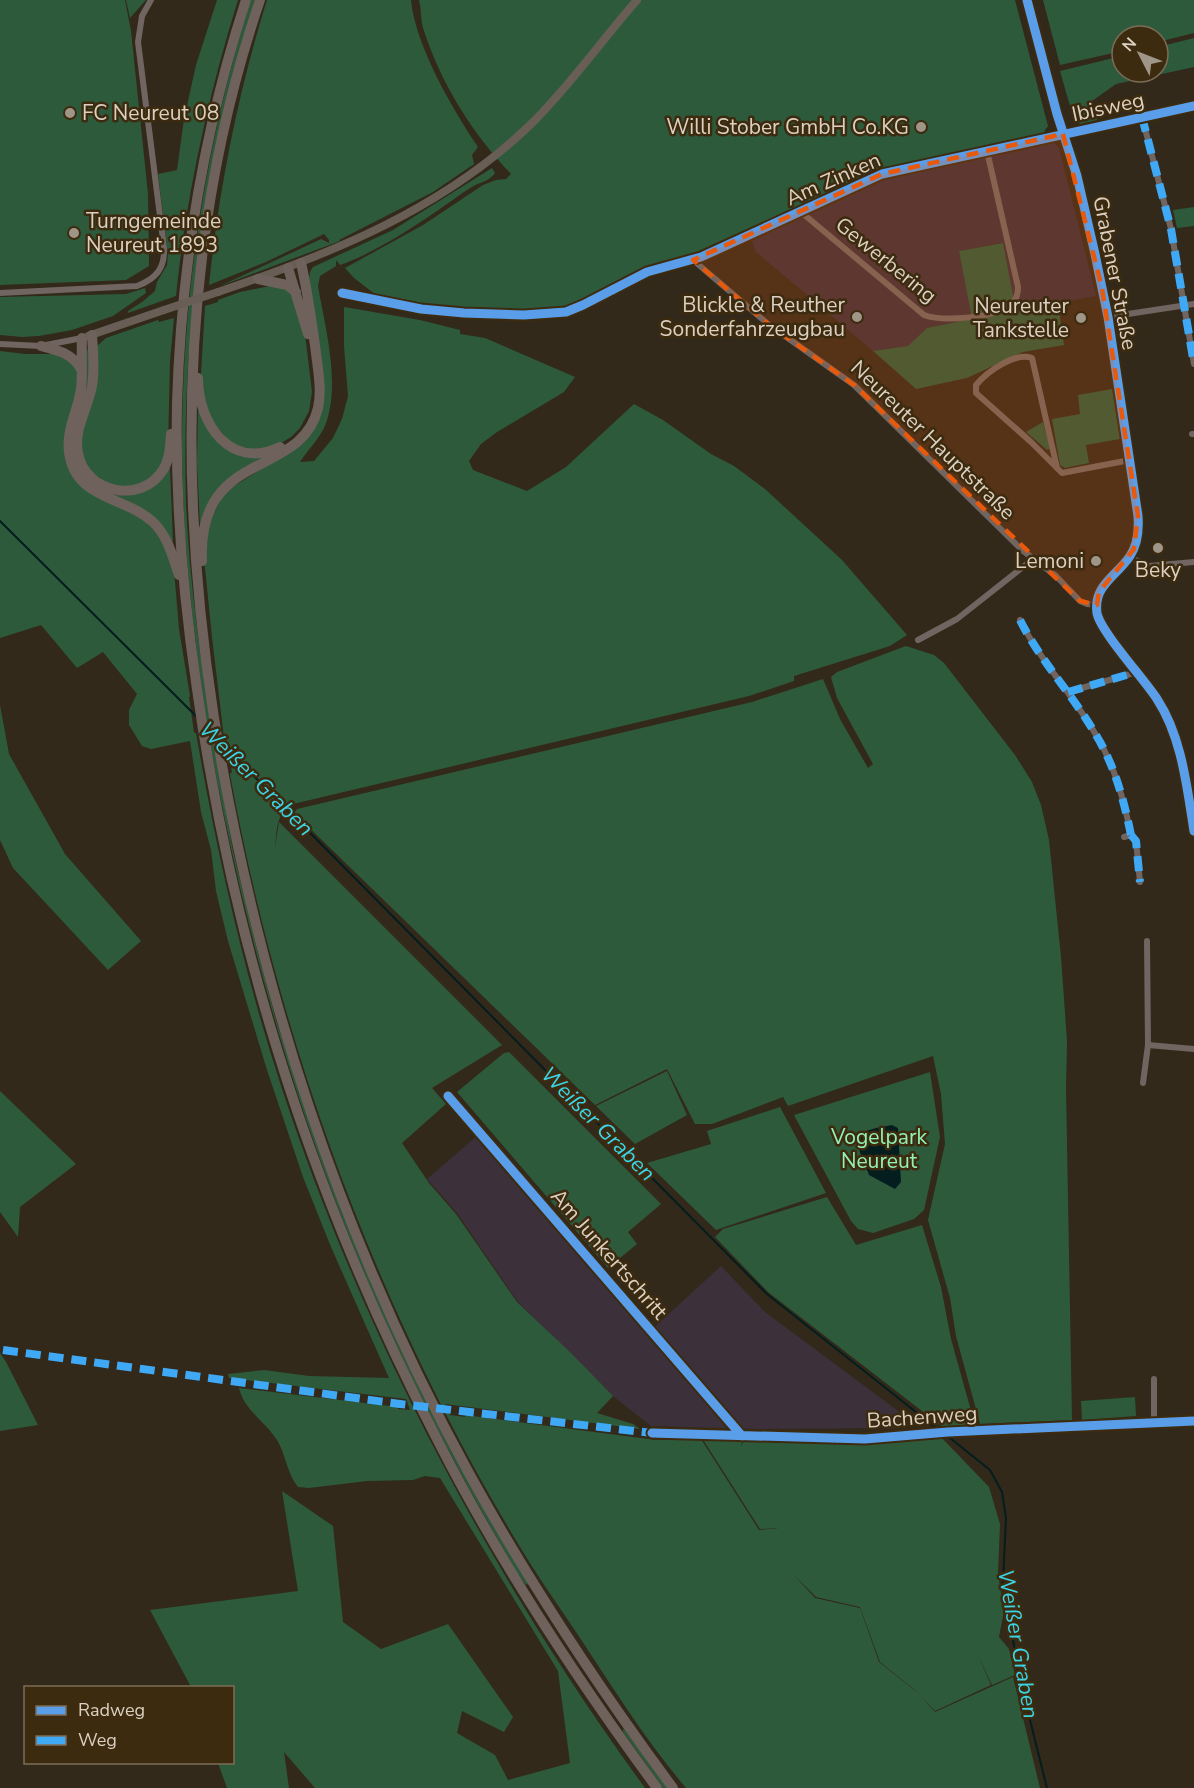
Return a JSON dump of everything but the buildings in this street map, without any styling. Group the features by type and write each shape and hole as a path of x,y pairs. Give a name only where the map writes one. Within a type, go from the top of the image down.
{"highway":[{"path":"246,0 212,126 199,195 184,302 177,404 179,523 185,589 201,718 227,858 258,984 296,1107 353,1259 413,1391 467,1496 513,1574 565,1655 657,1788"},
{"path":"260,0 237,76 215,175 205,238 195,330 190,411 190,475 199,603 216,734 242,868 279,1009 321,1142 369,1264 434,1406 496,1520 572,1644 673,1788"},
{"path":"199,603 204,585 202,534 207,516 216,498 240,475 295,444 311,424 318,408 319,378 308,296 301,263"},
{"path":"195,330 199,346 198,390 202,411 209,425 224,442 240,450 258,453 274,450 291,440 303,429 314,402 314,378 307,331 288,268"},
{"path":"258,279 287,285 296,293"},
{"path":"87,336 93,379 80,426 77,447 81,464 97,483 114,490 127,491 142,488 154,480 164,469 169,455 172,420 177,404"},
{"path":"87,336 79,397 68,438 73,467 83,482 94,492 140,513 154,524 172,551 185,589"},
{"path":"41,346 68,354 81,369"},
{"path":"662,1773 680,1788"}],"main road":[{"path":"87,336 288,268 400,219 467,177 505,148 549,105 637,0"}],"street":[{"path":"0,293 137,286 153,278 161,268 164,248 138,42 142,16 151,0"},
{"name":"Grabener Straße","path":"1027,0 1081,191 1108,317 1138,526 1136,542 1129,557"},
{"name":"Ibisweg","path":"1064,134 1194,106"},
{"path":"1142,117 1171,229 1194,364"},
{"name":"Am Zinken","path":"342,293 422,309 464,313 566,312 647,272 693,260 882,174 1064,134"},
{"name":"Gewerbering","path":"801,212 924,315 951,320 1001,311 1013,303 1018,287 987,151"},
{"name":"Neureuter Hauptstraße","path":"693,260 768,324 854,385 1033,559 1056,576 1080,601 1096,605"},
{"path":"1108,317 1194,304"},
{"path":"0,344 41,346 87,336"},
{"path":"1057,468 1032,358 1026,356 1014,359 992,370 976,385 975,393 1031,442 1057,468 1062,472 1130,460"},
{"path":"1194,562 1149,566 1129,557 1102,585 1096,605 1098,617 1103,626 1167,716 1191,798 1194,831"},
{"path":"918,640 957,619 1033,559"},
{"path":"1020,620 1036,651 1068,692 1107,755 1121,793 1128,836 1136,841 1140,882"},
{"path":"1068,692 1137,672"},
{"path":"1143,1083 1148,1045 1147,941"},
{"path":"1148,1045 1194,1049"},
{"name":"Am Junkertschritt","path":"448,1096 742,1436"},
{"path":"1154,1379 1154,1422"},
{"name":"Bachenweg","path":"652,1434 865,1439 949,1432 1194,1420"}],"highlighted area":[{"path":"1063,134 1102,288 1138,516 1134,549 1099,592 1097,605 1080,601 854,385 768,324 693,260 882,174"}],"shaded area":[{"path":"1017,9 1045,131 1059,148 1096,296 1016,311 1002,243 959,251 972,319 927,328 908,346 873,351 756,252 749,233 789,218 737,78"},
{"path":"478,1135 648,1333 721,1266 765,1312 905,1416 895,1428 758,1429 651,1426 614,1397 518,1302 457,1213 427,1179"}],"green space":[{"name":"FC Neureut 08","path":"0,0 125,0 131,31 148,194 149,266 126,280 0,285"},
{"path":"126,0 146,0 130,18"},
{"path":"217,0 238,0 208,109 192,184 176,296 128,313 155,291 157,282 167,265 168,254 158,174 177,170 184,119 196,65"},
{"path":"251,0 255,0 237,61 210,185 192,311 188,374 185,438 187,530 211,728 207,725 198,658 184,524 182,457 186,341 198,226 208,169 234,56"},
{"path":"267,0 411,0 414,18 427,57 447,96 478,147 472,155 474,164 433,192 340,241 220,286 321,239 329,243 324,234 266,262 209,285 218,213 231,141 247,70"},
{"path":"419,0 1015,0 1048,126 1041,136 876,173 700,253 647,269 582,302 568,306 550,309 465,310 380,298 345,268 423,225 483,185 506,179 511,174 483,142 449,89 424,31"},
{"path":"1043,0 1194,0 1194,33 1170,39 1170,24 1110,24 1110,54 1060,65"},
{"path":"1194,38 1194,67 1170,72 1170,44"},
{"path":"1110,59 1110,84 1116,84 1092,101 1097,120 1080,124 1070,106 1060,71"},
{"path":"492,168 495,173 490,178 475,185 402,234 340,265 336,260 336,266 320,276 318,286 328,339 332,394 324,428 300,462 314,461 333,438 342,419 348,396 344,307 420,320 460,330 460,334 485,338 575,377 564,392 481,444 469,461 473,470 527,491 566,467 634,404 663,420 711,454 734,466 765,489 842,560 907,635 890,646 794,676 794,681 749,696 293,804 283,811 278,822 275,847 279,822 502,1045 432,1088 446,1104 402,1143 429,1183 456,1214 517,1302 613,1396 597,1413 633,1424 640,1429 445,1404 450,1415 465,1417 465,1415 656,1440 701,1439 759,1530 779,1528 760,1529 702,1438 743,1439 741,1446 745,1439 833,1442 835,1447 834,1442 940,1436 989,1487 1000,1524 998,1574 1004,1611 999,1637 1009,1649 1015,1675 992,1685 978,1655 991,1685 935,1711 920,1695 935,1712 1013,1677 1040,1788 686,1788 632,1716 539,1576 514,1537 464,1448 417,1357 376,1263 338,1168 304,1071 275,973 230,774 232,772 226,738 224,738 204,558 208,524 225,492 286,453 318,418 309,280 313,267 393,230","holes":["794,1575 816,1597 860,1607 880,1662 918,1693 879,1662 860,1608 815,1598"]},
{"path":"1194,207 1194,226 1177,228 1173,210"},
{"path":"1003,243 1016,311 1058,303 1064,345 1023,352 967,378 916,389 873,351 908,346 927,328 972,319 959,251"},
{"path":"270,286 282,287 295,296 305,334 312,392 309,411 300,428 291,437 276,446 253,450 231,443 207,416 201,374 205,306 240,292"},
{"path":"145,288 146,293 113,316 72,330 39,336 0,335 0,297 126,294"},
{"path":"174,318 170,361 168,447 158,472 137,487 110,486 87,468 80,449 97,346 106,338 158,320 159,322"},
{"path":"87,348 90,366 75,442 76,459 83,475 99,489 113,494 128,495 143,492 149,488 170,467 173,542 163,528 141,509 102,491 91,484 82,476 75,466 72,452 73,433 84,391 84,359"},
{"path":"0,351 64,355 78,370 70,467 143,519 160,536 174,570 179,629 194,733 196,733 213,823 255,1001 282,1089 315,1182 352,1274 392,1364 436,1453 484,1539 588,1707 645,1788 315,1788 284,1752 289,1788 227,1788 218,1764 234,1764 234,1686 190,1686 150,1610 298,1591 282,1491 333,1526 343,1622 381,1649 448,1624 513,1717 504,1732 462,1711 457,1733 495,1755 508,1780 570,1763 558,1671 440,1478 425,1476 413,1480 298,1487 291,1476 277,1440 245,1403 239,1388 410,1410 406,1399 229,1378 228,1374 264,1370 309,1376 389,1378 303,1177 267,1070 228,941 216,891 211,850 201,812 190,741 151,749 142,746 129,725 129,710 137,694 103,652 77,668 41,625 0,638"},
{"path":"1112,389 1120,439 1086,445 1089,463 1065,468 1060,465 1052,419 1080,414 1078,395"},
{"path":"198,410 210,433 266,456 246,467 200,526 197,463"},
{"path":"1043,422 1050,449 1047,450 1026,432"},
{"path":"906,646 934,655 944,663 1015,755 1032,782 1041,805 1049,840 1067,1041 1072,1420 980,1424 956,1336 950,1298 928,1220 945,1144 941,1094 933,1056 788,1106 783,1097 712,1124 695,1124 667,1069 595,1105 294,813 297,809 752,702 823,679 840,719 868,768 873,764 837,698 831,677 837,672"},
{"path":"0,705 9,754 65,854 141,941 108,970 13,868 0,840"},
{"path":"210,743 214,746 233,851 276,1020 344,1217 528,1583 526,1585 468,1487 406,1367 333,1194 274,1017 228,835"},
{"path":"509,1052 661,1204 628,1232 637,1244 608,1268 457,1092 504,1053"},
{"path":"667,1071 687,1115 635,1144 596,1106"},
{"name":"Vogelpark Neureut","path":"930,1072 940,1137 924,1210 914,1219 873,1233 858,1229 851,1221 794,1115"},
{"path":"0,1091 76,1164 20,1207 18,1237 0,1212"},
{"path":"780,1107 826,1193 716,1230 647,1163 711,1144 707,1131"},
{"path":"827,1197 856,1245 922,1225 941,1287 951,1339 970,1407 972,1425 944,1428 768,1292 715,1237 723,1229"},
{"path":"0,1353 6,1362 38,1425 0,1431"},
{"path":"1135,1397 1136,1416 1082,1420 1081,1401"},
{"path":"624,1729 667,1788 663,1788"}],"water":[{"path":"892,1125 898,1128 901,1182 895,1189 869,1175 856,1142 858,1137 866,1131"}],"waterway":[{"name":"Weißer Graben","path":"0,521 197,717"},
{"name":"Weißer Graben","path":"223,745 767,1294 940,1431"},
{"name":"Weißer Graben","path":"945,1434 990,1470 1002,1492 1006,1518 1003,1582 1020,1680 1047,1788"}],"marked path":[{"path":"1142,117 1171,229 1194,364"},
{"path":"1020,620 1103,747 1114,771 1131,835 1124,837"},
{"path":"1068,692 1137,672"},
{"path":"1131,835 1136,841 1140,882"},
{"path":"3,1350 400,1404 652,1433"}],"cycle path":[{"path":"1027,0 1057,114 1077,176 1095,254 1108,317 1138,516 1135,547 1125,563 1102,588 1097,603 1097,613 1106,631 1157,699 1165,714 1178,746 1194,831"},
{"path":"342,293 421,309 464,313 524,315 566,312 647,272 701,257 882,174 1194,106"},
{"path":"448,1096 742,1436"},
{"path":"652,1433 865,1439 948,1432 1194,1421"}],"place":[{"name":"FC Neureut 08","path":"70,113"},
{"name":"Willi Stober GmbH Co.KG","path":"921,127"},
{"name":"Turngemeinde Neureut 1893","path":"74,233"},
{"name":"Blickle & Reuther Sonderfahrzeugbau","path":"857,317"},
{"name":"Neureuter Tankstelle","path":"1081,318"},
{"name":"Beky","path":"1158,548"},
{"name":"Lemoni","path":"1096,561"}]}
